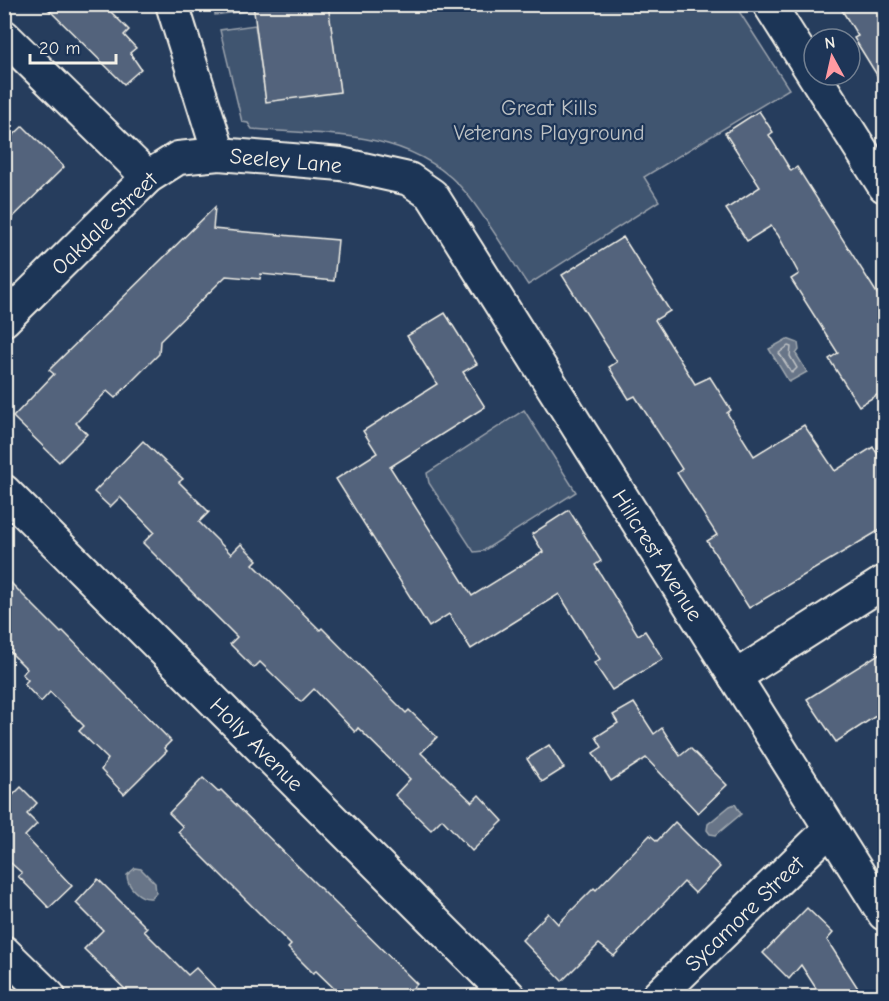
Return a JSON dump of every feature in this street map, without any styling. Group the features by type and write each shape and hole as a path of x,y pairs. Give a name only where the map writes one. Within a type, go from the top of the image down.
{"street":[{"name":"Seeley Lane","path":"172,4 219,154 342,164 409,179 432,195"},
{"path":"769,4 885,186"},
{"path":"4,36 147,177"},
{"name":"Oakdale Street","path":"4,320 147,177 178,158 219,154"},
{"name":"Hillcrest Avenue","path":"432,195 885,914"},
{"name":"Holly Avenue","path":"4,491 509,996"},
{"path":"735,677 885,582"},
{"name":"Sycamore Street","path":"658,996 830,829"},
{"path":"4,952 49,996"}],"green space":[{"path":"214,5 253,5 253,10 215,15"},
{"name":"Great Kills Veterans Playground","path":"328,5 735,5 789,89 644,177 659,201 528,285 467,194 445,173 421,157 396,146 368,139 252,129 248,123 242,122 220,30 255,25 266,101 340,91"},
{"path":"524,410 576,492 483,551 474,552 429,483 427,473"}],"water":[{"path":"787,339 798,343 799,350 796,354 807,372 789,382 769,349"},
{"path":"735,804 741,814 716,835 710,834 707,830 708,824"},
{"path":"135,868 141,869 155,883 156,893 151,898 138,894 129,883 127,875"}],"building":[{"path":"43,4 104,5 129,30 124,35 136,48 130,53 141,69 124,84"},
{"path":"253,4 328,4 340,92 266,102"},
{"path":"838,4 885,4 885,88 862,51 862,27 852,27"},
{"path":"759,111 773,132 769,135 791,171 797,167 885,306 885,390 859,406 829,359 838,353 791,279 799,274 778,235 771,226 747,241 726,209 760,187 725,133"},
{"path":"23,126 64,167 4,226 4,144"},
{"path":"215,207 213,229 338,240 334,281 261,274 260,279 226,276 160,341 159,354 115,398 107,391 76,423 87,434 59,462 13,417 54,374 49,370"},
{"path":"623,237 670,311 655,320 695,384 710,377 731,410 727,413 754,456 804,425 835,471 873,447 885,465 885,527 749,608 707,541 717,535 677,473 682,469 635,396 629,399 609,367 617,362 562,275"},
{"path":"445,313 477,364 463,372 485,407 390,467 472,596 543,552 532,534 569,510 601,561 595,565 638,635 645,631 663,659 612,690 594,663 600,659 559,594 471,649 449,614 429,627 336,479 377,453 363,431 437,384 407,336"},
{"path":"143,441 183,479 179,482 209,512 199,522 231,554 241,544 257,560 253,564 320,630 322,628 406,713 409,710 437,737 421,753 472,802 479,795 503,821 472,851 442,819 431,830 395,795 410,779 358,728 355,732 314,689 301,702 260,662 254,668 230,644 237,637 143,543 154,532 120,497 110,507 94,492"},
{"path":"4,576 61,633 63,631 171,741 164,748 167,751 124,794 101,770 108,759 79,731 84,726 50,692 41,702 24,684 28,680 22,674 27,669 4,646"},
{"path":"885,650 885,710 836,742 807,699"},
{"path":"634,703 654,734 662,728 680,756 690,748 727,785 698,813 646,758 611,781 593,753 602,747 596,737 618,723 613,715"},
{"path":"549,745 564,768 542,782 527,759"},
{"path":"203,778 218,792 221,790 417,984 405,996 342,996 316,971 313,973 288,948 291,945 178,832 183,827 169,813"},
{"path":"21,787 37,803 27,814 37,824 25,836 72,886 49,908 18,876 22,873 4,857 4,793 10,798"},
{"path":"675,822 720,867 695,893 684,882 614,956 599,944 562,981 522,940 548,913 558,924 594,888 596,890 650,835 657,841"},
{"path":"98,879 147,928 144,931 188,975 196,968 223,996 132,996 84,949 103,930 76,903"},
{"path":"807,908 833,933 827,940 863,996 821,996 801,965 789,979 763,953"}]}
